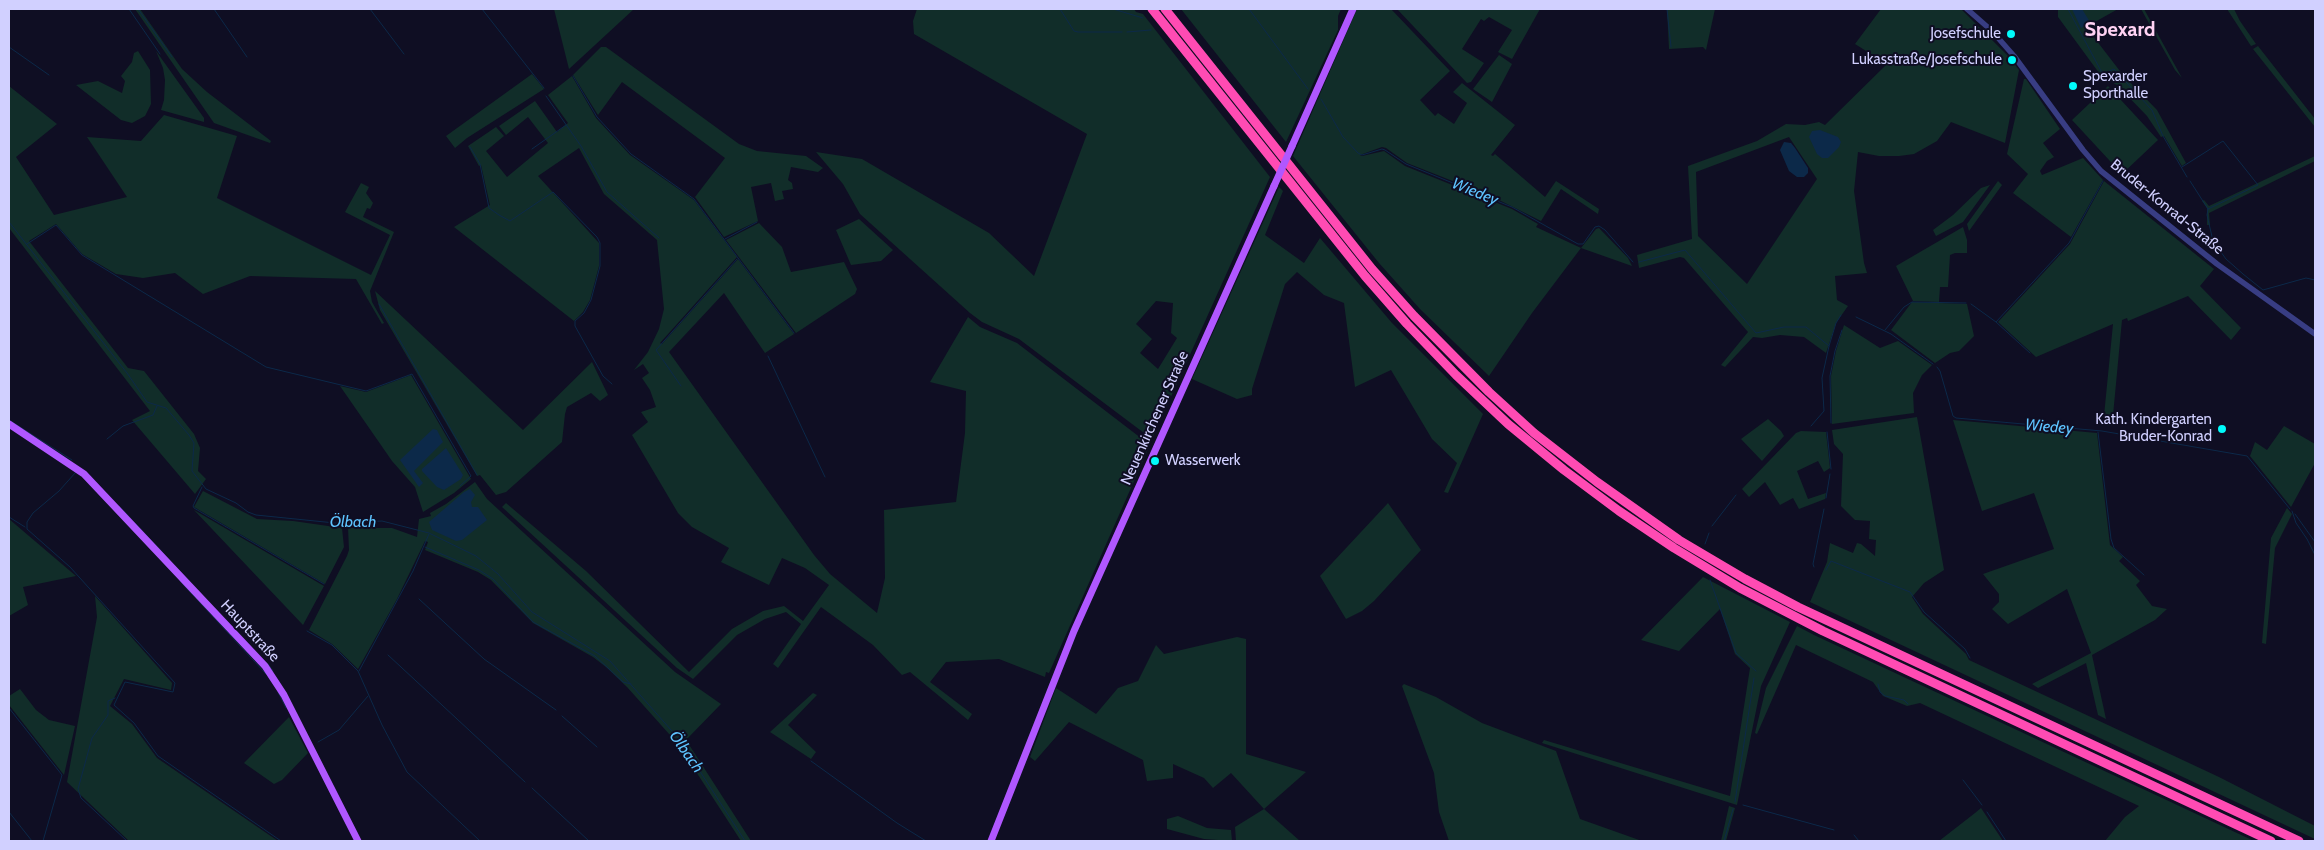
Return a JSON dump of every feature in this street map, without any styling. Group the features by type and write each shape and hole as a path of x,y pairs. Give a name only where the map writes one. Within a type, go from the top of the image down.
{"highway":[{"path":"1152,9 1365,276 1413,330 1456,375 1508,424 1564,470 1619,511 1674,548 1740,588 1823,631 2271,841"},
{"path":"1165,9 1366,262 1414,316 1489,392 1534,433 1597,482 1679,540 1745,579 1798,607 2299,841"}],"main road":[{"name":"Neuenkirchener Straße","path":"991,841 1074,631 1353,9"},
{"name":"Hauptstraße","path":"9,424 79,470 274,677 358,841"}],"street":[{"name":"Bruder-Konrad-Straße","path":"1968,9 1992,31 2014,56 2082,150 2102,171 2217,264 2315,334"}],"green space":[{"path":"135,9 140,9 182,69 207,92 271,141 270,143 214,123"},
{"path":"554,9 634,9 569,69"},
{"path":"917,9 1134,9 1136,12 1143,14 1270,177 1152,439 1019,339 982,322 970,313 860,214 843,184 816,152 862,159 989,233 1034,276 1087,134 914,34 913,21","holes":["1156,301 1173,303 1171,333 1177,338 1158,369 1140,353 1152,339 1136,324"]},
{"path":"1181,9 1341,9 1338,16 1338,30 1286,142"},
{"path":"1357,9 1391,9 1450,71 1420,100 1435,116 1438,113 1454,124 1467,103 1453,92 1462,83 1515,125 1491,155 1495,154 1545,197 1556,181 1599,209 1598,214 1561,189 1541,221 1493,197 1407,163 1386,148 1382,147 1360,155 1384,151 1405,166 1512,209 1538,224 1536,227 1581,248 1532,313 1489,376 1420,309 1379,263 1293,156"},
{"path":"1397,9 1540,9 1512,59 1498,52 1512,30 1489,17 1484,21 1481,19 1462,49 1484,63 1471,82 1467,83"},
{"path":"1667,9 1715,9 1706,50 1703,47 1669,49"},
{"path":"1881,9 1961,9 2009,57 2019,70 2005,143 1951,122 1937,141 1914,154 1879,156 1858,152 1854,191 1867,273 1835,276 1837,300 1848,306 1836,323 1826,353 1804,337 1780,335 1762,338 1753,337 1725,367 1721,365 1748,332 1684,258 1680,257 1639,268 1637,255 1692,239 1688,166 1757,141 1786,124 1805,125 1819,122 1825,125 1887,64 1855,44","holes":["1789,137 1817,179 1747,284 1698,236 1696,172"]},
{"path":"2058,9 2118,9 2086,27 2123,75 2157,110 2186,163 2182,166 2164,136 2161,137 2147,116 2117,85 2102,77 2058,17"},
{"path":"2141,9 2144,9 2182,78 2175,70"},
{"path":"2227,9 2234,9 2256,44 2251,46"},
{"path":"2258,46 2315,119 2315,127 2253,49"},
{"path":"601,47 606,47 739,144 757,151 806,156 823,168 818,172 791,167 788,180 792,183 793,189 782,191 784,199 775,201 771,183 751,187 758,221 724,237 695,197 725,158 622,82 598,115 573,75"},
{"path":"138,51 150,70 151,104 145,116 132,123 121,120 76,85 98,81 122,93 125,81 121,76 132,62 134,53"},
{"path":"156,51 204,118 204,122 161,110 164,100 165,80 163,68"},
{"path":"1499,55 1512,64 1492,102 1473,89"},
{"path":"532,74 544,89 467,138 455,148 446,136"},
{"path":"572,76 596,118 630,155 694,200 737,257 660,343 662,344 738,259 794,334 765,353 724,293 669,352 814,555 830,574 877,613 885,578 884,510 956,502 965,433 966,391 930,382 968,317 980,327 1017,343 1150,445 1049,673 1046,672 1045,677 999,659 946,662 930,682 972,714 968,720 910,672 902,675 873,645 821,607 778,668 773,664 801,624 786,612 765,619 737,635 693,679 677,668 502,507 506,503 586,571 689,672 732,629 763,611 784,606 803,621 829,585 805,568 782,558 769,585 721,562 729,548 692,527 678,513 632,435 648,422 641,412 656,407 650,390 642,378 649,373 643,364 634,370 648,352 659,329 664,309 657,240 604,194 579,148 538,176 599,243 599,266 590,300 583,312 574,321 454,227 490,205 481,165 479,166 468,146 496,127 504,136 486,151 507,177 548,143 528,117 506,135 499,126 535,101 557,132 568,123 548,95"},
{"path":"2024,79 2026,79 2060,129 2043,143 2054,157 2047,161 2040,171 2042,175 2083,158 2103,180 2071,237 2013,193 2028,174 2007,154"},
{"path":"9,86 57,124 16,157 54,215 127,197 87,137 141,141 164,115 237,136 217,198 371,275 390,235 345,212 361,183 369,187 366,193 373,203 370,209 367,208 363,217 394,232 370,291 372,302 384,323 382,324 356,279 250,276 203,294 175,273 143,278 116,274 82,254 56,224 29,241 128,368 144,371 194,434 200,448 198,471 206,479 195,494 132,420 150,411 9,228"},
{"path":"2108,86 2158,140 2122,174 2072,120"},
{"path":"2315,156 2315,161 2209,213 2210,225 2207,225 2207,208 2202,201 2204,200 2209,206"},
{"path":"1998,181 2002,185 1969,231 1967,224"},
{"path":"2104,181 2214,269 2200,286 2241,328 2231,340 2188,296 2128,321 2127,318 2122,320 2112,426 2103,426 2113,324 2036,357 1998,322 2070,244"},
{"path":"1990,185 1963,222 1936,236 1933,230 1953,215 1981,188"},
{"path":"1279,187 1283,191 1265,235 1304,263 1320,238 1392,323 1483,414 1448,493 1444,492 1457,463 1432,439 1391,370 1355,387 1344,303 1324,295 1297,272 1285,284 1252,389 1252,395 1237,399 1192,379"},
{"path":"859,219 893,250 881,261 851,265 836,230"},
{"path":"759,223 782,247 791,272 844,262 857,289 855,294 796,333 726,240"},
{"path":"1963,227 1967,240 1967,253 1950,255 1948,287 1940,287 1939,302 1913,301 1896,266"},
{"path":"1599,228 1628,258 1632,266 1581,248 1596,229"},
{"path":"375,291 523,430 592,362 608,395 600,401 591,393 567,407 562,442 506,492 496,495 480,475 477,476 380,310"},
{"path":"1912,302 1967,304 1974,336 1959,351 1950,353 1935,363 1891,330"},
{"path":"1844,325 1880,348 1898,341 1932,365 1922,375 1913,393 1914,413 1832,424 1831,376"},
{"path":"411,375 471,479 454,493 423,512 415,487 392,461 340,386 366,392"},
{"path":"1917,417 1944,570 1924,583 1912,597 1923,614 1966,654 1969,660 2219,777 2315,826 2315,839 1810,602 1827,562 1830,543 1853,553 1857,543 1861,544 1875,556 1876,540 1869,539 1870,521 1855,520 1841,506 1843,454 1834,444 1832,430"},
{"path":"1768,419 1784,436 1762,461 1741,439"},
{"path":"1953,420 2097,433 2110,545 2123,557 2119,561 2140,581 2136,585 2152,606 2167,609 2155,620 2092,655 2106,719 2098,715 2086,663 2038,688 2032,684 2091,653 2067,589 2008,624 1992,609 1999,602 1999,594 1983,574 2054,549 2034,493 1982,511"},
{"path":"2284,426 2315,444 2315,463 2291,507 2250,456 2255,442 2267,450"},
{"path":"1801,431 1826,432 1830,468 1824,472 1818,461 1797,471 1808,499 1826,493 1825,499 1799,509 1793,498 1780,505 1765,482 1749,497 1742,489 1796,433"},
{"path":"475,482 487,499 675,672 721,704 686,740 751,841 741,841 678,744 627,687 606,667 593,657 533,623 491,580 478,572 425,550 428,542 425,541 397,599 358,669 332,644 309,630 347,556 349,550 348,528 392,528 417,537 419,519 431,516 430,513 446,504"},
{"path":"203,491 257,519 293,521 342,528 344,547 325,584 194,507"},
{"path":"1388,503 1421,550 1374,601 1362,611 1346,619 1320,576"},
{"path":"2287,508 2292,514 2275,548 2266,644 2262,643 2271,538"},
{"path":"194,510 324,586 303,625"},
{"path":"9,519 76,576 23,587 28,605 9,616"},
{"path":"1703,577 1790,622 1761,686 1737,805 1542,743 1544,740 1730,796 1750,668 1735,654 1720,609 1679,651 1641,640"},
{"path":"95,596 172,683 171,690 124,679 110,706 132,724 157,758 278,841 129,841 67,782 97,617"},
{"path":"1797,626 2254,841 2105,841 2125,817 2139,806 1920,703 1907,706 1883,696 1873,682 1796,645 1757,734 1755,733 1766,688"},
{"path":"1237,637 1246,639 1246,754 1306,772 1264,809 1231,773 1213,788 1204,778 1173,764 1173,778 1147,781 1143,760 1069,722 1035,761 1030,757 1056,688 1096,714 1118,688 1138,681 1156,645 1164,654"},
{"path":"1404,684 1436,697 1482,723 1556,751 1580,819 1642,841 1449,841 1439,812 1434,773 1402,686"},
{"path":"20,689 36,710 49,720 75,726 64,775 9,705 9,696"},
{"path":"813,693 817,695 788,725 816,752 811,759 770,732"},
{"path":"289,717 308,753 282,780 274,784 244,763"},
{"path":"1729,806 1735,808 1726,841 1721,841"},
{"path":"1981,808 2003,841 1939,841 1975,813"},
{"path":"1264,809 1300,841 1236,841 1235,827"},
{"path":"1178,816 1207,828 1231,830 1232,841 1204,839 1167,829 1167,819"}],"water":[{"path":"2072,9 2082,9 2090,22 2081,28"},
{"path":"1820,130 1838,137 1841,142 1839,147 1828,158 1822,158 1817,154 1809,137 1812,131"},
{"path":"1784,142 1791,143 1808,168 1808,173 1804,177 1797,177 1789,171 1780,150"},
{"path":"433,429 437,430 443,442 414,471 423,483 419,487 400,460"},
{"path":"446,448 463,475 461,479 444,490 437,487 422,469"},
{"path":"470,489 475,495 471,502 472,507 478,507 487,520 462,540 456,541 432,530 429,522"}],"waterway":[{"path":"129,9 160,54"},
{"path":"138,9 172,57"},
{"path":"214,9 247,57"},
{"path":"370,9 404,54"},
{"path":"482,9 544,88"},
{"path":"1060,9 1074,31 1122,32"},
{"name":"Wiedey","path":"1113,9 1143,18"},
{"name":"Wiedey","path":"1249,9 1308,89"},
{"path":"1667,9 1671,47"},
{"path":"2068,9 2101,71 2105,73 2114,69 2152,110 2163,136 2187,177"},
{"path":"1127,32 1151,30"},
{"path":"9,47 49,75"},
{"path":"573,76 597,117 631,154 694,199 794,333"},
{"path":"546,96 581,146 607,192 659,238"},
{"name":"Wiedey","path":"1321,99 1343,137 1358,153 1362,155 1382,149 1385,150 1406,164 1512,207 1578,244 1583,244 1595,227 1599,226 1605,230 1633,262"},
{"path":"532,149 566,125"},
{"path":"2182,167 2223,141 2258,185 2208,209"},
{"path":"470,147 480,164 489,208 510,221 553,192 597,237 600,243 600,266 591,300 584,313 575,321 575,326 603,376 612,384"},
{"path":"1971,304 1996,322 2069,243 2103,181"},
{"path":"2190,181 2208,209 2207,215 2213,241 2226,259 2263,290 2306,278 2315,280"},
{"name":"Ölbach","path":"9,222 127,373 147,402 166,408 189,435 194,443 192,471 206,489 256,515 335,523 382,521 429,533 476,556 498,574 532,612 610,661 679,739 745,841"},
{"path":"725,239 757,222"},
{"path":"27,244 56,225 82,255 266,367 366,391 412,374 471,476 460,486"},
{"name":"Wiedey","path":"1639,262 1685,250 1756,333 1784,327 1806,327 1829,346"},
{"path":"681,386 656,350 737,259"},
{"path":"1885,330 1904,307 1912,302 1966,303"},
{"path":"379,304 477,475"},
{"path":"1811,426 1824,411 1822,378 1829,346 1836,323 1841,315"},
{"name":"Wiedey","path":"1856,317 1891,334 1933,364"},
{"path":"1996,322 2030,353"},
{"path":"1831,423 1830,376 1842,330"},
{"path":"768,356 825,477"},
{"name":"Wiedey","path":"1937,367 1940,371 1953,416 1956,418 2102,431 2247,456 2290,509"},
{"path":"107,439 123,426 153,415 157,406"},
{"path":"9,420 72,460"},
{"path":"1827,432 1831,469"},
{"path":"2098,432 2111,539 2114,548 2144,575"},
{"path":"76,472 59,491 33,513 27,522 27,529 70,567 175,683 173,692 125,682 114,705 134,723 158,756 281,841"},
{"path":"1826,498 1830,474"},
{"path":"202,487 193,506 194,508 324,584"},
{"path":"1712,526 1736,495"},
{"path":"119,506 164,554"},
{"path":"1814,567 1824,509"},
{"name":"Wiedey","path":"2292,511 2296,523 2315,555"},
{"path":"2295,514 2315,542"},
{"path":"9,517 25,527"},
{"path":"1705,544 1709,533"},
{"path":"359,671 413,571 429,534"},
{"path":"425,547 479,570 493,579 533,622 595,656 623,682 631,684"},
{"path":"1826,570 1831,561 1910,592 1924,612 1965,649 1970,658"},
{"path":"1710,580 1736,653 1756,671"},
{"path":"180,581 266,674"},
{"path":"419,599 484,659 556,710"},
{"path":"307,631 332,645 358,671 382,725 407,772 480,841"},
{"path":"388,655 525,782"},
{"path":"268,664 273,671"},
{"path":"1735,802 1754,678"},
{"path":"1878,684 1880,692 1885,696 1904,700 1908,704"},
{"path":"278,692 286,708"},
{"path":"318,742 339,730 368,696"},
{"path":"115,698 108,701 108,715 92,738 78,789 81,798 127,841"},
{"path":"9,708 62,775 43,841"},
{"path":"562,716 597,747"},
{"path":"811,761 897,823 926,841"},
{"path":"1963,780 1982,805"},
{"path":"532,788 589,841"},
{"path":"1743,805 1834,830"},
{"path":"1724,841 1733,809"},
{"path":"9,812 32,841"},
{"path":"1987,812 2006,841"},
{"path":"1854,835 1859,841"}],"place":[{"name":"Josefschule","path":"2011,34"},
{"name":"Lukasstraße/Josefschule","path":"2012,60"},
{"name":"Spexarder Sporthalle","path":"2073,86"},
{"name":"Kath. Kindergarten Bruder-Konrad","path":"2222,429"},
{"name":"Wasserwerk","path":"1155,461"}],"district":[{"name":"Spexard","path":"2120,30"}]}
